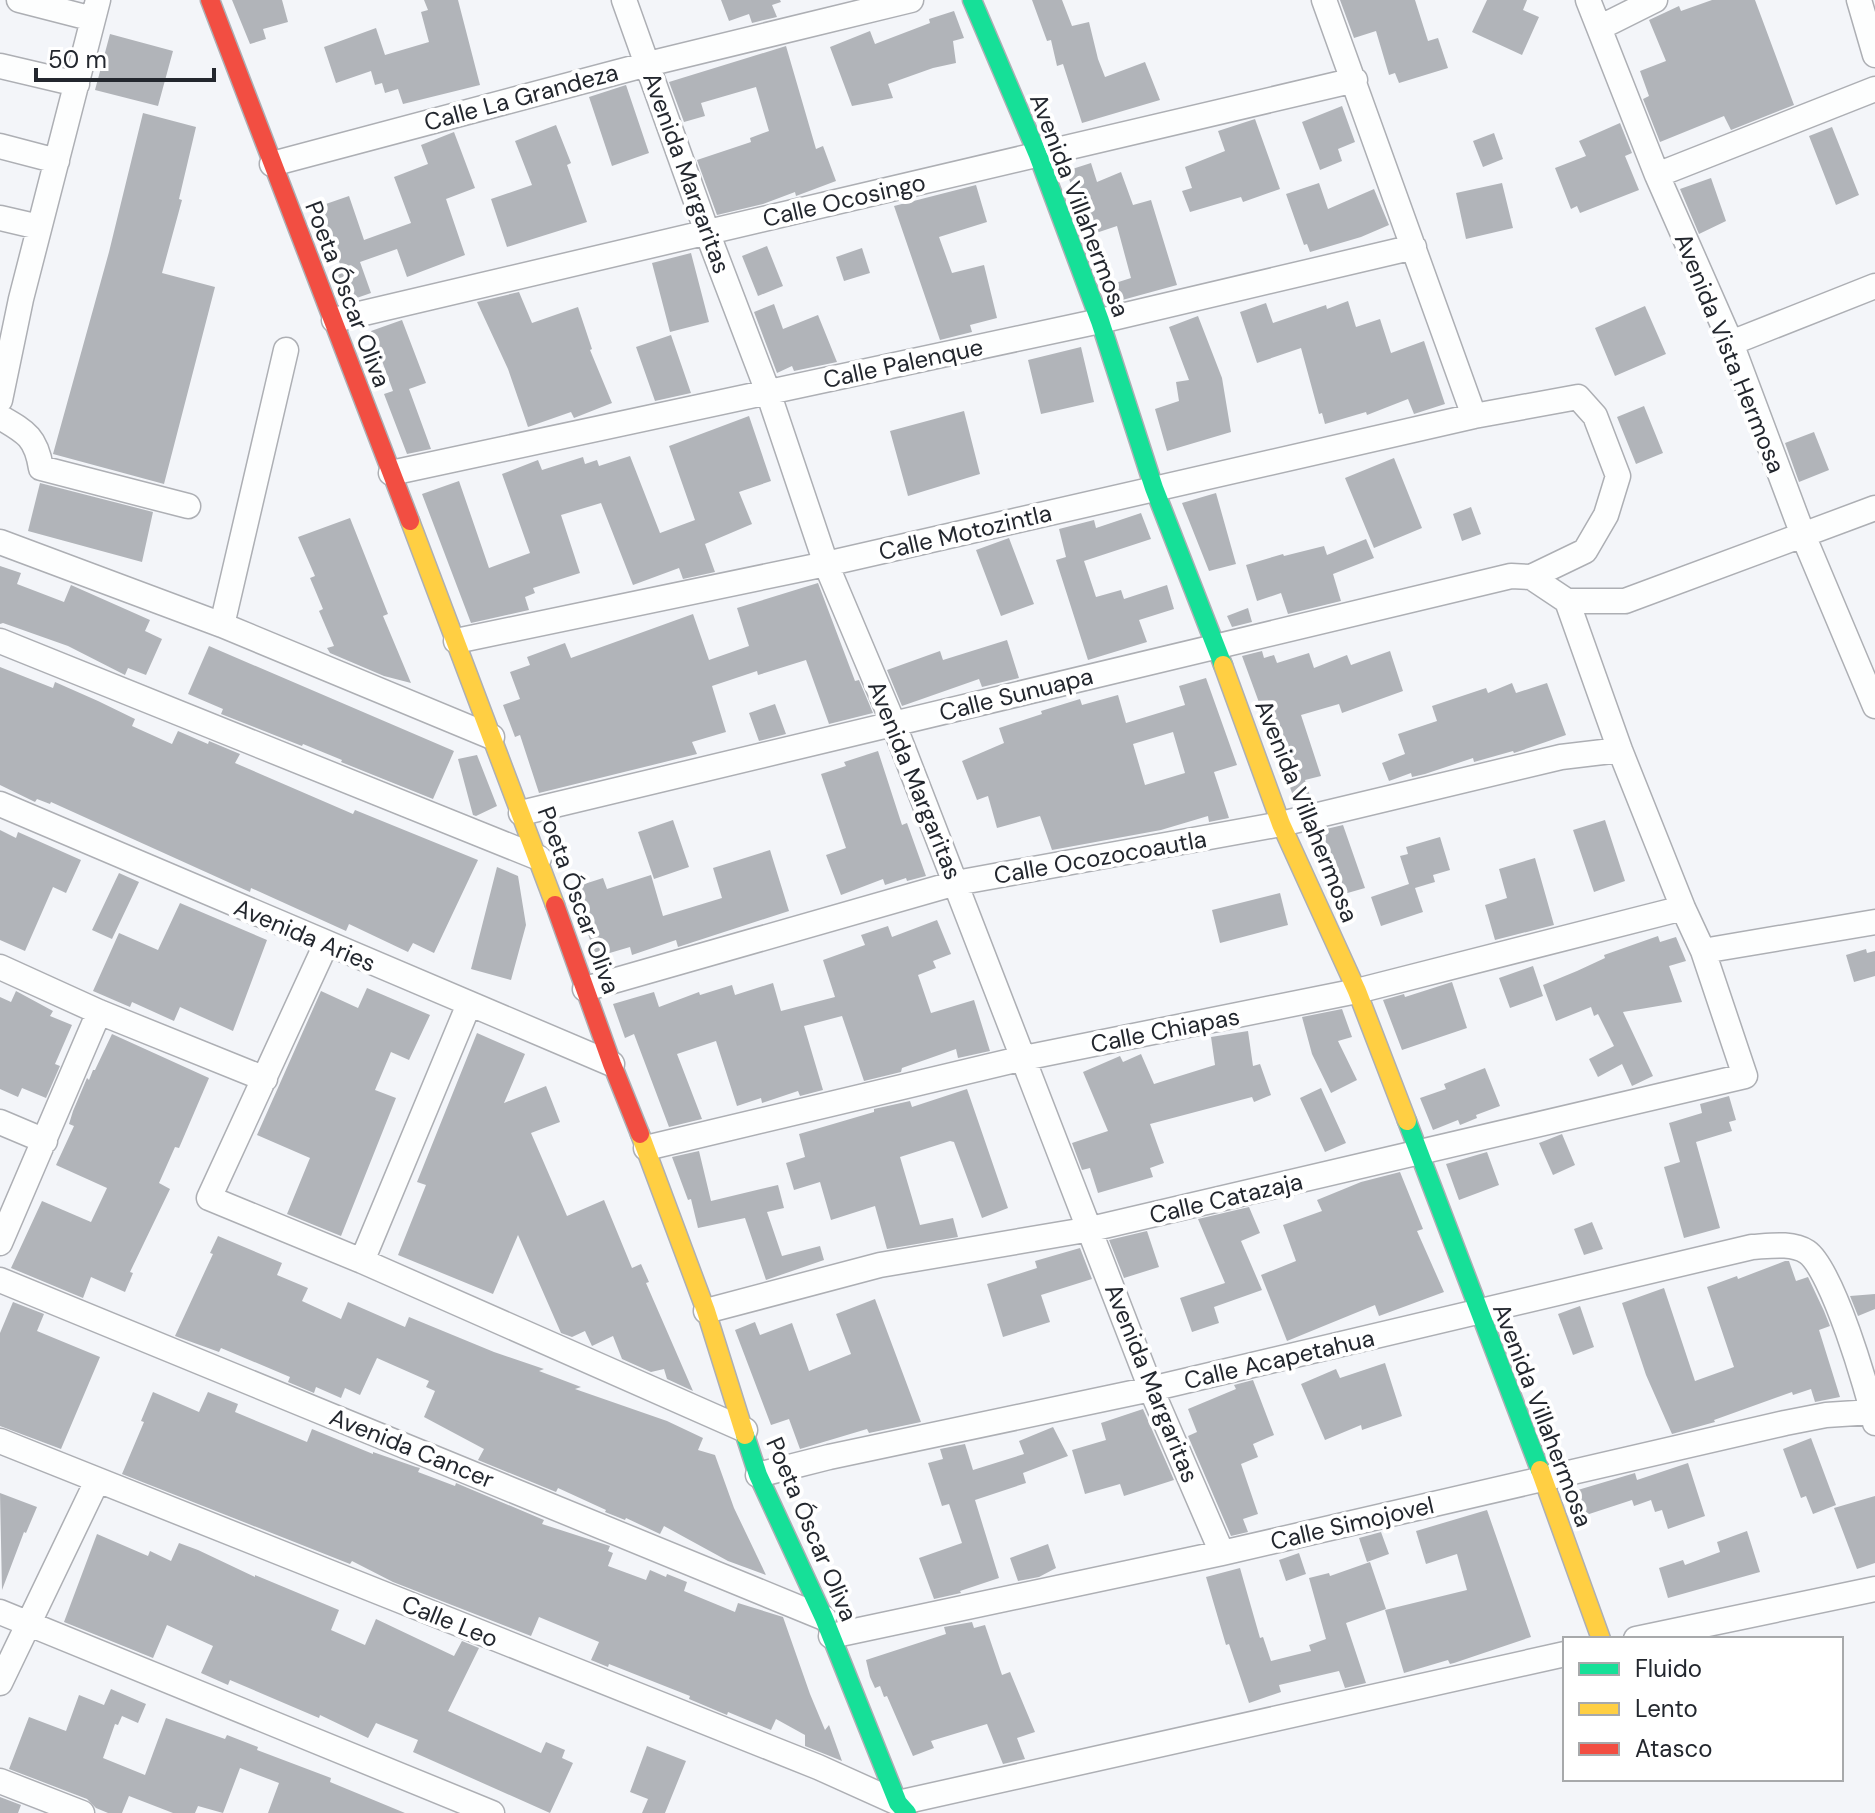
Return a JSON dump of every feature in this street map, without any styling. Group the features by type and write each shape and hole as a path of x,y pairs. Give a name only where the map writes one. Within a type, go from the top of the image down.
{"street":[{"path":"0,400 11,297 39,227 95,10 19,0"},
{"name":"Poeta Óscar Oliva","path":"210,0 539,858 612,1064 706,1311 758,1475 827,1627 902,1808"},
{"name":"Avenida Margaritas","path":"624,0 768,392 826,564 894,725 1151,1389 1222,1553"},
{"name":"Calle La Grandeza","path":"272,164 648,64 911,0"},
{"name":"Avenida Villahermosa","path":"972,0 1038,155 1100,321 1154,488 1216,645 1281,824 1357,991 1543,1478 1600,1637"},
{"path":"1324,0 1474,416"},
{"name":"Avenida Vista Hermosa","path":"1588,0 1657,175 1731,343 1803,535 1875,706"},
{"path":"1601,27 1655,0"},
{"path":"1859,0 1875,55"},
{"path":"0,66 77,84"},
{"name":"Calle Ocosingo","path":"334,320 1355,80"},
{"path":"1657,175 1875,89"},
{"path":"0,146 57,161"},
{"path":"0,218 39,227"},
{"name":"Calle Palenque","path":"391,473 1100,321 1414,247"},
{"path":"1731,343 1875,286"},
{"path":"222,625 286,350"},
{"name":"Calle Motozintla","path":"456,641 826,564 1474,416 1578,397 1595,416 1618,476 1606,515 1585,551 1521,577"},
{"path":"0,417 31,438 38,448 41,468 188,506"},
{"path":"1521,577 1567,601 1625,601 1875,508"},
{"path":"0,542 222,625 492,737"},
{"name":"Calle Sunuapa","path":"521,813 1216,645 1521,577"},
{"path":"1567,601 1620,750 1703,951 1875,922"},
{"path":"0,641 539,858"},
{"name":"Calle Ocozocoautla","path":"585,989 956,883 1281,824 1561,757 1620,750"},
{"name":"Avenida Aries","path":"0,804 612,1064"},
{"name":"Calle Chiapas","path":"646,1148 1024,1058 1357,991 1683,908"},
{"path":"326,944 209,1198 362,1261 745,1430"},
{"name":"Calle Catazaja","path":"706,1311 880,1265 1091,1229 1745,1076 1703,951"},
{"path":"0,967 99,1012 265,1079"},
{"path":"362,1261 469,1004"},
{"path":"0,1243 99,1012"},
{"path":"0,1122 45,1141"},
{"name":"Calle Acapetahua","path":"758,1475 1151,1389 1752,1247 1794,1246 1809,1253 1843,1315 1874,1418"},
{"name":"Avenida Cancer","path":"0,1280 827,1627"},
{"name":"Calle Simojovel","path":"827,1627 1222,1553 1785,1423 1826,1415 1874,1418"},
{"name":"Calle Leo","path":"0,1441 818,1767 902,1808"},
{"path":"0,1683 97,1481"},
{"path":"1646,1637 1875,1589"},
{"path":"0,1612 492,1813"},
{"path":"902,1808 1563,1654"},
{"path":"0,1781 82,1813"}],"building":[{"path":"232,0 282,0 288,22 263,29 266,39 250,44"},
{"path":"424,0 458,0 480,85 403,104 398,89 385,93 382,83 375,85 371,71 336,83 324,47 376,28 385,55 429,42 421,12 428,10"},
{"path":"721,0 781,2 772,5 777,17 752,23 749,14 729,21"},
{"path":"1032,0 1062,0 1072,26 1089,22 1105,77 1145,62 1160,100 1082,123 1063,64 1057,66 1051,40 1047,41"},
{"path":"1340,0 1415,0 1428,41 1438,38 1448,68 1399,83 1395,73 1389,75 1376,31 1354,38"},
{"path":"1487,0 1527,0 1523,10 1539,17 1522,55 1472,32"},
{"path":"1712,0 1755,0 1794,105 1731,130 1724,116 1660,142 1643,99 1649,96 1640,71 1666,61 1649,20 1679,6 1681,11"},
{"path":"954,11 964,38 953,41 956,63 888,84 893,98 852,106 830,47 870,31 875,44"},
{"path":"110,34 173,51 158,106 95,90"},
{"path":"786,46 816,149 823,146 836,181 796,196 795,192 763,204 717,215 697,160 751,142 750,138 769,131 756,87 701,103 705,116 684,122 669,82"},
{"path":"626,85 649,153 612,166 589,97"},
{"path":"1342,106 1355,142 1338,149 1342,161 1320,170 1302,122"},
{"path":"143,113 196,127 179,199 182,200 162,273 215,287 164,484 53,454 109,252"},
{"path":"1255,119 1280,189 1243,202 1241,197 1190,212 1182,191 1192,188 1185,167 1225,151 1218,131"},
{"path":"1620,123 1632,153 1625,156 1639,190 1580,213 1577,206 1571,209 1555,168 1586,156 1579,141"},
{"path":"556,125 571,163 567,165 587,222 507,247 491,199 532,185 515,141"},
{"path":"1832,127 1859,195 1836,205 1809,136"},
{"path":"454,132 475,188 446,199 465,255 407,277 397,249 360,262 371,293 348,301 337,272 342,270 320,206 349,196 364,240 411,223 394,177 428,164 421,145"},
{"path":"1494,133 1503,159 1483,167 1473,141"},
{"path":"1091,163 1097,182 1121,172 1133,205 1151,200 1177,285 1115,302 1109,285 1131,278 1117,226 1090,235 1066,171"},
{"path":"1711,178 1726,221 1699,234 1680,189"},
{"path":"1319,183 1328,209 1374,189 1389,225 1310,252 1307,244 1304,245 1286,194"},
{"path":"1502,183 1513,228 1466,239 1456,193"},
{"path":"976,185 987,222 939,237 952,273 984,265 997,318 970,325 972,332 940,340 894,206"},
{"path":"767,246 783,286 758,296 742,256"},
{"path":"862,248 870,273 844,281 836,257"},
{"path":"691,253 709,322 670,332 652,263"},
{"path":"519,292 532,323 578,307 590,350 612,403 574,418 571,412 528,427 508,369 477,302"},
{"path":"1348,301 1356,327 1380,319 1391,353 1424,341 1445,404 1414,414 1408,399 1367,415 1366,412 1325,424 1322,413 1319,414 1301,348 1257,363 1240,312 1266,303 1273,323"},
{"path":"774,304 783,329 818,315 837,362 794,371 792,366 777,373 754,312"},
{"path":"1645,306 1666,354 1615,376 1595,328"},
{"path":"1198,316 1222,378 1231,432 1167,451 1155,409 1179,401 1176,382 1189,380 1169,327"},
{"path":"402,320 426,383 409,389 431,449 407,454 384,394 393,391 371,331"},
{"path":"671,335 691,393 655,401 636,347"},
{"path":"1081,347 1094,402 1041,414 1028,360"},
{"path":"1644,406 1663,453 1636,464 1617,417"},
{"path":"964,411 980,474 908,496 890,431"},
{"path":"749,416 771,481 739,492 752,524 705,544 715,572 683,579 679,568 633,585 601,503 561,515 580,573 533,588 535,593 525,597 529,610 471,623 422,494 459,481 489,568 530,553 502,474 538,460 542,470 583,457 585,464 597,460 599,466 630,456 660,533 695,520 669,446"},
{"path":"1814,432 1829,470 1799,482 1785,443"},
{"path":"1394,458 1422,528 1374,548 1345,478"},
{"path":"40,483 153,512 142,562 28,531"},
{"path":"1216,493 1236,564 1209,571 1182,503"},
{"path":"1471,507 1481,534 1462,541 1453,514"},
{"path":"1141,513 1151,539 1084,561 1096,597 1121,590 1124,599 1167,585 1174,609 1139,620 1147,642 1088,660 1056,560 1066,557 1059,529 1094,520 1096,528"},
{"path":"350,518 388,614 383,616 411,683 384,676 330,653 327,648 334,646 319,611 323,609 310,578 315,576 298,537"},
{"path":"1009,538 1034,604 1001,616 976,550"},
{"path":"1366,539 1374,558 1333,574 1341,601 1288,614 1281,593 1257,601 1246,565 1324,546 1327,555"},
{"path":"0,566 21,573 17,584 64,602 71,585 150,620 145,631 162,639 146,675 128,668 125,675 68,646 0,624"},
{"path":"818,583 855,681 859,680 873,713 829,724 806,660 758,675 757,671 712,686 726,732 692,742 697,754 539,793 520,735 515,737 503,705 520,699 510,672 530,665 527,657 565,643 571,658 693,614 709,660 749,646 737,608"},
{"path":"1248,608 1252,622 1232,627 1227,616"},
{"path":"1007,640 1019,678 982,687 979,679 902,706 887,670 940,651 943,660"},
{"path":"209,646 454,751 433,799 303,744 221,714 223,709 188,694"},
{"path":"1262,651 1264,658 1274,655 1277,663 1309,653 1314,668 1347,655 1351,665 1390,651 1403,691 1342,713 1339,704 1301,715 1321,776 1305,780 1310,796 1295,801 1242,656"},
{"path":"0,667 53,688 55,682 98,701 135,719 132,726 172,744 178,731 208,744 209,741 240,754 235,763 353,814 355,810 478,860 434,953 413,943 408,952 349,924 346,931 251,888 250,892 51,802 37,799 35,802 0,785"},
{"path":"1206,678 1237,765 1214,772 1229,818 1209,822 1208,816 1161,830 1052,850 1040,816 997,828 988,796 977,800 962,761 1004,743 999,728 1080,699 1082,705 1118,695 1126,723 1185,705 1179,686","holes":["1173,732 1185,773 1145,785 1133,744"]},
{"path":"1512,683 1516,693 1547,683 1566,735 1514,753 1474,762 1473,758 1425,774 1412,777 1411,773 1389,781 1382,763 1405,754 1398,734 1437,721 1432,706 1486,688 1488,693"},
{"path":"775,704 786,734 759,741 749,713"},
{"path":"878,751 902,825 907,823 926,876 885,885 883,879 841,895 826,855 846,848 821,774 846,766 844,762"},
{"path":"477,755 497,806 476,816 473,815 458,759"},
{"path":"673,820 689,867 654,879 638,832"},
{"path":"1605,820 1625,881 1594,892 1573,830"},
{"path":"1343,825 1365,888 1337,896 1329,869 1333,867 1322,830"},
{"path":"0,830 16,838 18,832 81,860 66,893 53,887 25,951 0,940"},
{"path":"1440,837 1450,870 1433,875 1435,882 1415,888 1423,912 1381,926 1371,897 1409,884 1400,856 1408,854 1406,847"},
{"path":"770,850 789,911 678,947 676,940 632,955 630,947 596,957 572,888 603,878 607,889 651,875 663,916 722,898 713,868"},
{"path":"1535,858 1554,925 1495,940 1485,905 1507,898 1499,869"},
{"path":"497,867 518,876 526,925 511,980 471,969"},
{"path":"119,873 139,882 112,939 92,930"},
{"path":"1280,893 1288,925 1220,943 1212,910"},
{"path":"180,903 267,940 233,1031 180,1007 174,1021 132,1002 130,1007 93,991 119,933 158,950"},
{"path":"937,920 951,954 933,961 936,968 918,975 931,1013 974,1000 990,1051 958,1058 956,1049 902,1068 901,1072 864,1081 842,1016 804,1026 823,1090 800,1096 798,1091 762,1103 761,1098 737,1106 716,1041 677,1054 702,1119 669,1127 634,1034 625,1038 613,1004 654,992 659,1007 699,992 700,995 732,985 735,995 773,983 781,1011 835,997 823,960 865,945 861,935 888,926 892,937"},
{"path":"1658,936 1660,942 1676,937 1686,961 1669,966 1682,1002 1623,1012 1653,1076 1632,1086 1622,1064 1598,1077 1589,1059 1614,1046 1598,1014 1594,1016 1591,1007 1556,1021 1543,985 1605,958 1604,955"},
{"path":"1866,949 1867,953 1875,951 1875,976 1854,982 1846,955"},
{"path":"1533,966 1543,996 1510,1008 1499,978"},
{"path":"1452,982 1467,1028 1402,1050 1383,1000 1404,994 1405,997"},
{"path":"367,988 430,1015 409,1060 391,1052 375,1090 396,1098 341,1236 287,1214 310,1158 257,1135 321,991 358,1008"},
{"path":"16,991 53,1011 50,1016 72,1025 55,1064 60,1066 46,1098 22,1088 18,1097 0,1089 0,997 11,1002"},
{"path":"1342,1009 1352,1037 1338,1041 1357,1080 1331,1093 1312,1054 1302,1017"},
{"path":"1248,1031 1253,1066 1260,1064 1271,1095 1254,1102 1252,1097 1150,1124 1164,1163 1150,1168 1153,1177 1098,1193 1090,1168 1082,1170 1072,1143 1108,1131 1083,1072 1120,1056 1123,1062 1141,1054 1154,1084 1215,1065 1211,1037"},
{"path":"477,1033 525,1054 504,1103 546,1086 560,1122 531,1133 567,1216 604,1200 632,1268 641,1264 649,1282 646,1283 693,1391 667,1379 664,1369 651,1372 622,1359 613,1336 592,1346 585,1331 572,1337 561,1333 518,1235 493,1294 398,1255 426,1185 417,1182"},
{"path":"112,1034 209,1078 179,1148 175,1147 159,1183 170,1189 130,1272 133,1273 125,1292 91,1277 83,1298 11,1268 42,1201 91,1222 107,1188 56,1165 74,1126 69,1124 87,1078 89,1080 95,1070"},
{"path":"1485,1068 1500,1106 1460,1125 1458,1120 1433,1130 1420,1098 1446,1089 1444,1084"},
{"path":"1321,1088 1346,1143 1325,1152 1300,1098"},
{"path":"967,1089 1008,1208 982,1218 954,1142 950,1141 900,1157 920,1225 953,1218 958,1237 887,1249 875,1206 831,1220 820,1182 794,1190 786,1163 805,1157 799,1134 874,1112 874,1109 910,1101 912,1107"},
{"path":"1729,1096 1736,1120 1729,1122 1732,1131 1696,1142 1720,1228 1684,1238 1664,1167 1680,1162 1669,1123 1702,1113 1700,1104"},
{"path":"1562,1134 1575,1165 1553,1175 1539,1143"},
{"path":"699,1151 711,1201 778,1185 784,1208 767,1212 782,1256 820,1246 824,1260 766,1280 745,1218 698,1228 691,1199 688,1200 672,1157"},
{"path":"1487,1152 1499,1185 1459,1200 1446,1164"},
{"path":"1400,1172 1423,1229 1417,1231 1444,1292 1379,1316 1375,1305 1287,1341 1261,1275 1296,1261 1283,1225 1322,1211 1317,1200 1361,1182"},
{"path":"1249,1207 1260,1233 1241,1241 1262,1290 1214,1307 1219,1323 1192,1332 1180,1298 1225,1283 1198,1219"},
{"path":"1592,1222 1603,1249 1584,1255 1574,1229"},
{"path":"1147,1231 1159,1267 1124,1278 1109,1240"},
{"path":"218,1236 282,1263 277,1275 308,1288 302,1301 341,1319 348,1302 405,1327 409,1317 544,1369 539,1371 581,1387 575,1389 667,1421 703,1438 698,1450 715,1455 734,1508 766,1575 728,1561 664,1526 660,1534 605,1512 558,1488 556,1492 478,1460 484,1449 424,1417 435,1391 426,1387 429,1381 377,1358 360,1395 345,1388 341,1398 316,1387 314,1393 288,1382 290,1377 221,1348 219,1352 175,1336 213,1254 210,1253"},
{"path":"1080,1248 1092,1279 1041,1295 1050,1322 1003,1337 987,1284 1037,1268 1035,1261"},
{"path":"1789,1261 1796,1281 1808,1277 1824,1311 1830,1326 1819,1330 1840,1397 1815,1402 1811,1389 1793,1395 1792,1392 1715,1422 1672,1434 1646,1375 1622,1303 1664,1288 1695,1381 1734,1367 1707,1287"},
{"path":"1875,1294 1875,1309 1858,1316 1850,1296"},
{"path":"875,1299 921,1422 869,1433 867,1429 800,1449 789,1419 771,1425 735,1330 755,1322 760,1335 792,1323 809,1371 851,1354 836,1314"},
{"path":"13,1302 44,1314 37,1331 100,1357 61,1449 0,1426 0,1333"},
{"path":"1580,1306 1594,1347 1573,1355 1558,1314"},
{"path":"1385,1363 1402,1416 1362,1430 1361,1425 1325,1440 1301,1384 1336,1369 1340,1378"},
{"path":"1253,1380 1274,1435 1253,1444 1258,1457 1241,1464 1258,1514 1243,1519 1248,1532 1231,1536 1188,1436 1197,1432 1188,1409 1236,1389 1234,1385"},
{"path":"153,1392 199,1412 208,1392 238,1404 235,1412 307,1442 312,1429 373,1454 420,1468 418,1472 455,1486 456,1483 544,1520 542,1524 610,1546 608,1551 613,1553 608,1566 646,1580 650,1570 666,1577 667,1574 687,1582 684,1591 735,1612 738,1603 783,1617 810,1694 825,1730 829,1725 842,1761 805,1746 805,1735 776,1719 771,1730 728,1712 727,1715 689,1699 690,1696 609,1664 608,1667 591,1660 599,1642 539,1617 531,1636 393,1582 352,1561 350,1564 122,1474"},
{"path":"1143,1409 1174,1480 1124,1496 1120,1484 1085,1494 1072,1450 1106,1440 1101,1423"},
{"path":"1053,1427 1068,1456 1023,1473 1026,1483 975,1500 999,1578 961,1593 934,1599 919,1558 962,1543 949,1504 942,1506 928,1463 943,1459 940,1449 965,1444 973,1470 1024,1454 1019,1441"},
{"path":"1811,1438 1836,1505 1813,1514 1806,1496 1801,1498 1783,1449"},
{"path":"1688,1463 1705,1516 1668,1529 1662,1510 1655,1512 1651,1500 1634,1506 1632,1500 1580,1517 1571,1492 1635,1473 1637,1480"},
{"path":"0,1493 37,1507 2,1590"},
{"path":"1875,1496 1875,1563 1857,1569 1834,1508"},
{"path":"1487,1510 1531,1637 1454,1663 1450,1664 1448,1660 1404,1673 1385,1610 1467,1590 1457,1554 1426,1564 1416,1531"},
{"path":"1747,1531 1760,1572 1668,1598 1659,1568 1683,1560 1685,1565 1720,1552 1717,1542"},
{"path":"1381,1532 1389,1554 1367,1562 1359,1538"},
{"path":"97,1534 148,1556 150,1551 171,1561 179,1543 198,1550 255,1577 339,1610 331,1630 365,1645 376,1619 454,1656 462,1641 479,1648 448,1711 541,1753 546,1742 565,1750 562,1758 573,1763 550,1813 413,1752 418,1740 376,1723 368,1738 320,1715 319,1718 230,1680 228,1685 201,1673 213,1646 167,1625 153,1658 64,1622"},
{"path":"1048,1544 1056,1568 1039,1577 1018,1581 1010,1558"},
{"path":"1299,1553 1306,1574 1286,1581 1279,1560"},
{"path":"1370,1562 1386,1609 1346,1623 1366,1683 1345,1688 1339,1671 1279,1685 1281,1692 1249,1703 1229,1644 1226,1645 1206,1577 1240,1568 1260,1638 1263,1637 1271,1661 1311,1651 1309,1645 1326,1639 1309,1578 1329,1573 1330,1576"},
{"path":"972,1622 974,1628 985,1625 1002,1675 1010,1672 1035,1732 1017,1738 1025,1759 1003,1764 987,1724 931,1741 934,1748 913,1756 887,1696 884,1697 880,1686 875,1688 870,1677 866,1660 946,1634 944,1627"},
{"path":"111,1689 146,1704 138,1723 122,1716 118,1725 115,1724 103,1758 145,1775 166,1718 258,1747 257,1750 331,1778 330,1782 405,1813 268,1813 279,1783 240,1768 223,1813 198,1806 195,1813 173,1813 129,1796 122,1813 108,1813 96,1808 87,1799 9,1769 29,1717 66,1731 79,1695 104,1705"},
{"path":"647,1746 686,1761 665,1813 642,1813 648,1799 630,1792"},
{"path":"0,1797 21,1805 18,1813 0,1813"}],"traffic: fast":[{"path":"972,0 1038,155 1100,321 1154,488 1223,665"},
{"path":"1407,1121 1540,1470"},
{"path":"745,1435 758,1475 824,1618 898,1803 907,1813"}],"traffic: slow":[{"path":"410,521 555,905"},
{"path":"1223,665 1281,824 1357,991 1407,1121"},
{"path":"640,1134 706,1311 745,1435"},
{"path":"1540,1470 1600,1637"}],"traffic: jam":[{"path":"210,0 410,521"},
{"path":"555,905 640,1134"}]}
